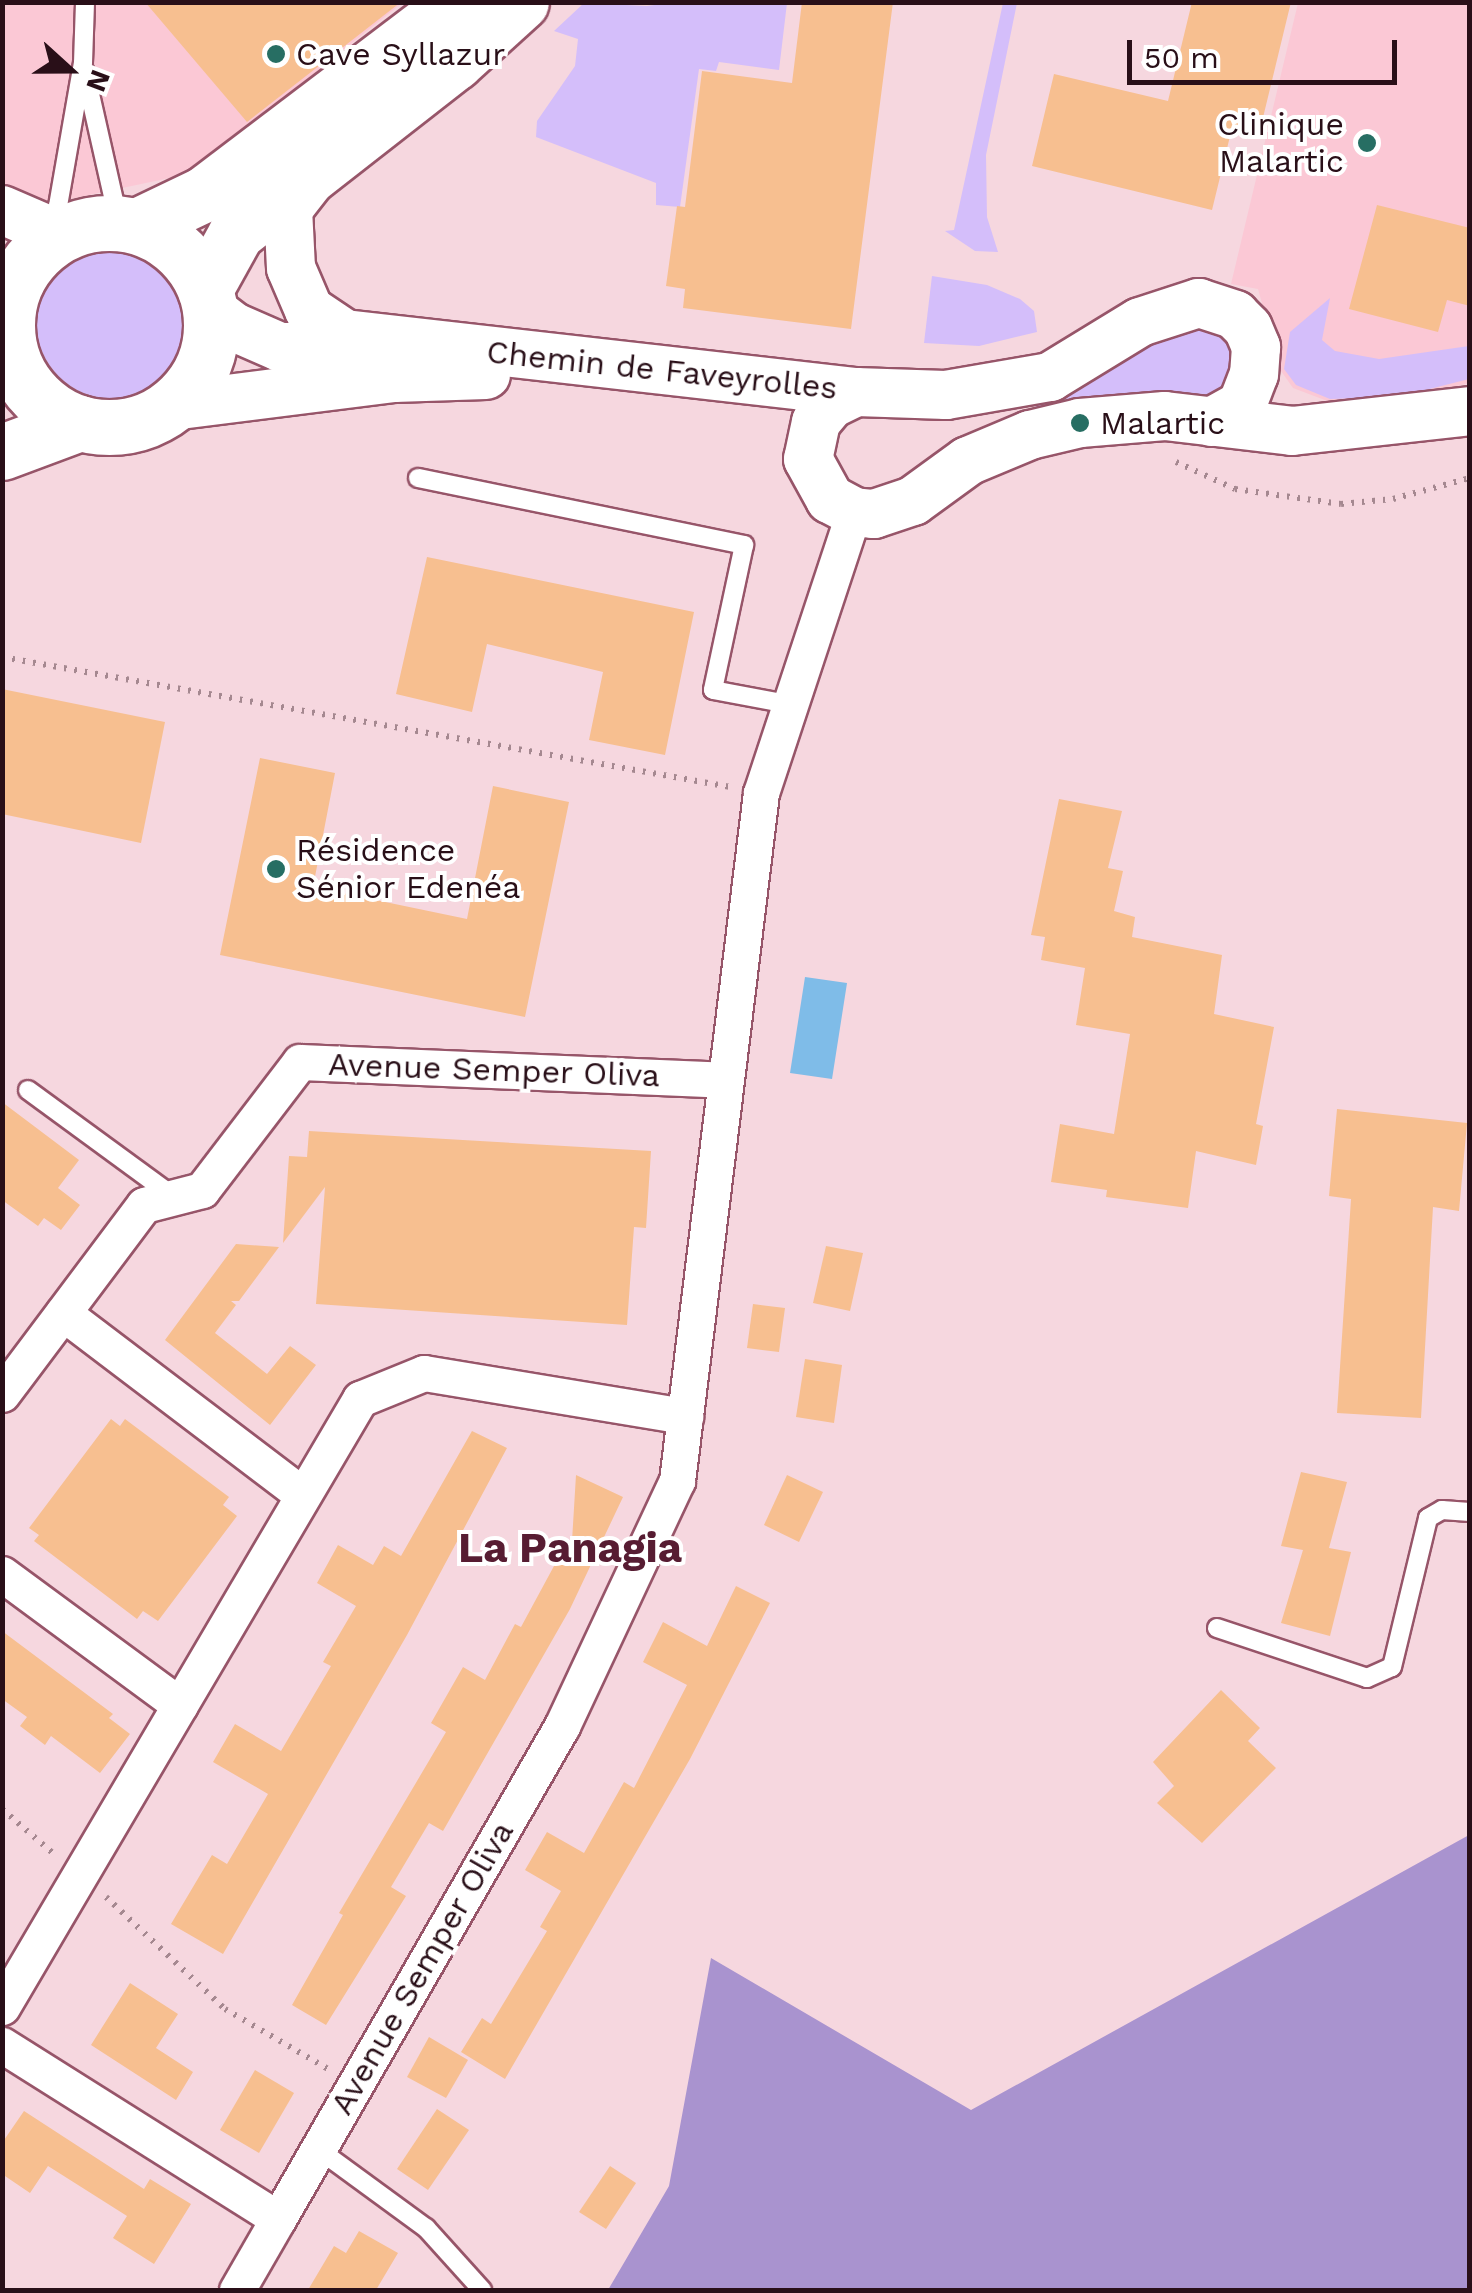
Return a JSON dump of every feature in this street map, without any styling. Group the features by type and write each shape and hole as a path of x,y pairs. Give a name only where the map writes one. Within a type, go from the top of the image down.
{"main road":[{"path":"93,425 38,398 6,341 19,277 36,252 60,235 88,224 128,224 204,194 457,2"},
{"path":"12,459 93,425 129,425 172,406 204,362 210,336 208,299 236,233 455,62 514,5"},
{"path":"128,224 179,250 208,299"}],"street":[{"name":"Chemin de Faveyrolles","path":"318,170 288,210 291,268 310,310 345,334 856,392 946,395 1050,377 1140,322 1199,302 1234,314 1248,328 1256,347 1254,374"},
{"path":"2,210 60,235"},
{"name":"Chemin de Faveyrolles","path":"208,299 234,327 280,346 468,348"},
{"name":"Chemin de Faveyrolles","path":"172,406 394,378 515,374 745,398 789,427 830,498 854,512"},
{"path":"1211,422 1242,404 1254,374 1291,404 1348,426"},
{"path":"808,458 816,422 831,404 856,392"},
{"path":"854,512 892,510 968,461 1031,435 1118,418 1165,416 1292,431 1470,411"},
{"name":"Avenue Semper Oliva","path":"237,2290 562,1726 678,1481 761,792 854,512"},
{"name":"Avenue Semper Oliva","path":"2,1394 144,1205 202,1190 300,1062 725,1080"},
{"path":"63,1314 303,1495"},
{"path":"2,2007 360,1399 424,1374 685,1416"},
{"path":"2,1574 180,1705"},
{"path":"2,2045 278,2219"}],"lane":[{"path":"60,235 58,206 83,63 85,2"},
{"path":"83,63 128,224"},
{"path":"418,478 744,545 713,690 788,704"},
{"path":"28,1090 174,1198"},
{"path":"1217,1628 1367,1678 1392,1667 1428,1518 1442,1510 1470,1512"},
{"path":"318,2149 426,2228 482,2290"}],"path":[{"path":"1212,480 1278,497 1342,504 1393,499 1470,478"},
{"path":"2,657 761,792"},
{"path":"2,1809 32,1838 81,1874 225,2009 356,2084"}],"shaded area":[{"path":"677,2 787,3 779,70 719,62 716,71 699,69 680,207 656,205 656,183 536,137 537,121 575,66 578,39 554,31 584,3 647,6"},
{"path":"3,3 402,3 204,162 179,176 32,207 3,189"},
{"path":"1003,3 1017,3 986,155 987,217 998,252 975,251 945,231 954,230"},
{"name":"Clinique Malartic","path":"1298,3 1469,3 1469,383 1397,403 1330,402 1293,388 1281,371 1258,289 1231,284"},
{"path":"113,245 143,251 168,267 184,292 190,322 184,352 168,377 143,393 113,399 83,393 58,377 42,352 36,322 42,292 58,267 83,251"},
{"path":"932,276 987,285 1020,299 1034,311 1037,332 979,346 924,343"},
{"path":"1330,298 1322,340 1335,351 1379,359 1469,346 1469,379 1398,397 1330,399 1296,385 1284,369 1290,332"},
{"path":"1215,325 1238,361 1222,397 1041,422 1031,394 1155,331"},
{"path":"1469,1835 1469,2290 608,2290 669,2186 711,1958 971,2110"}],"water":[{"path":"805,977 847,983 832,1079 790,1073"}],"building":[{"name":"Cave Syllazur","path":"145,2 401,2 247,122"},
{"path":"802,2 893,2 851,329 683,308 685,289 666,286 677,206 685,207 702,71 792,83"},
{"path":"1192,2 1291,2 1259,134 1232,128 1212,210 1032,166 1054,74 1168,101"},
{"path":"1377,205 1470,228 1470,306 1447,300 1438,332 1349,309"},
{"path":"427,557 694,612 665,755 589,740 603,672 487,644 472,712 396,694"},
{"path":"2,689 165,722 141,843 2,814"},
{"name":"Résidence Sénior Edenéa","path":"260,758 335,773 313,887 467,919 493,786 569,802 525,1017 220,955"},
{"path":"1059,799 1122,811 1108,868 1123,871 1114,911 1135,917 1132,937 1222,955 1214,1014 1274,1027 1256,1124 1263,1126 1256,1165 1196,1151 1188,1208 1106,1197 1107,1190 1051,1182 1060,1124 1114,1134 1130,1034 1076,1025 1085,968 1041,960 1045,937 1031,935"},
{"path":"2,1102 79,1160 58,1188 80,1205 61,1230 44,1218 38,1226 2,1200"},
{"path":"1337,1109 1467,1123 1459,1211 1433,1207 1421,1418 1337,1413 1351,1199 1329,1196"},
{"path":"309,1131 651,1151 646,1228 634,1227 627,1325 316,1304 325,1187 283,1243 289,1156 307,1157"},
{"path":"236,1244 279,1247 239,1301 231,1301 236,1305 215,1333 267,1374 290,1346 316,1365 270,1425 165,1340"},
{"path":"826,1246 863,1253 850,1311 813,1303"},
{"path":"753,1304 785,1308 779,1352 747,1348"},
{"path":"805,1359 842,1365 834,1423 796,1417"},
{"path":"111,1419 120,1426 125,1419 229,1497 223,1505 237,1516 158,1621 143,1611 137,1619 34,1541 39,1535 29,1528"},
{"path":"472,1431 507,1448 407,1635 223,1954 171,1924 212,1855 227,1864 268,1794 213,1762 235,1724 281,1751 331,1666 323,1662 356,1606 317,1583 338,1545 373,1565 384,1546 401,1556"},
{"path":"1301,1472 1347,1482 1329,1548 1351,1552 1330,1636 1281,1623 1303,1550 1281,1546"},
{"path":"576,1475 623,1497 570,1609 443,1831 429,1823 391,1887 406,1896 326,2025 292,2005 343,1915 339,1913 446,1732 431,1723 463,1667 485,1680 515,1624 521,1627 567,1542 572,1541"},
{"path":"787,1475 823,1492 799,1542 764,1525"},
{"path":"736,1586 770,1603 690,1759 505,2079 461,2052 482,2018 491,2024 547,1931 540,1927 561,1891 525,1870 547,1832 584,1853 624,1782 634,1788 687,1685 643,1662 663,1622 707,1646"},
{"path":"2,1631 113,1714 109,1718 130,1734 100,1773 51,1736 45,1745 20,1726 27,1717 2,1699"},
{"path":"1221,1690 1260,1728 1248,1741 1276,1768 1202,1843 1157,1803 1174,1786 1153,1762"},
{"path":"130,1983 178,2014 156,2048 193,2072 176,2100 91,2045"},
{"path":"429,2037 468,2060 446,2098 407,2077"},
{"path":"255,2070 294,2093 259,2153 220,2130"},
{"path":"437,2109 469,2130 428,2190 397,2169"},
{"path":"24,2111 144,2189 150,2179 191,2204 154,2264 113,2238 127,2216 48,2166 30,2193 2,2174 2,2143"},
{"path":"610,2166 636,2183 606,2229 579,2212"},
{"path":"359,2231 398,2253 376,2290 308,2290 334,2246 346,2253"}],"place":[{"name":"Cave Syllazur","path":"276,54"},
{"name":"Clinique Malartic","path":"1367,143"},
{"name":"Malartic","path":"1080,423"},
{"name":"Résidence Sénior Edenéa","path":"276,869"}],"district":[{"name":"La Panagia","path":"570,1548"}]}
